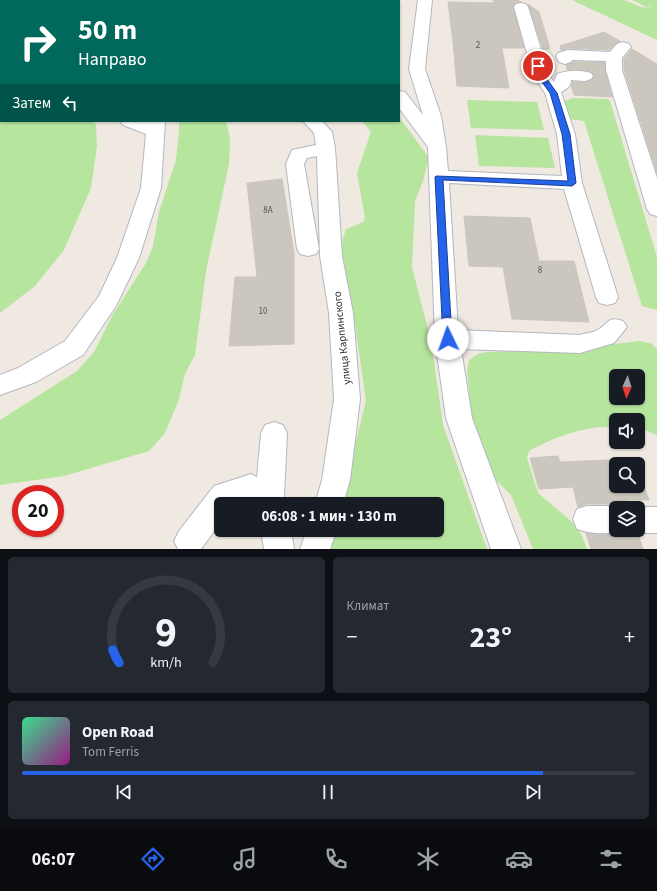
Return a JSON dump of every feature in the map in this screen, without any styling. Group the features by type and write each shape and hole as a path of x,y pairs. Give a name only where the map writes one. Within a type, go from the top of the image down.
{"street":[{"path":"425,0 417,70 432,116 438,147 448,339 459,418 506,549"},
{"path":"521,8 541,75 552,90 566,134 572,183 607,296"},
{"path":"565,59 564,56 568,55 619,52 614,70 657,209"},
{"path":"552,90 563,84 563,78 569,75 585,76"},
{"path":"400,97 438,147"},
{"path":"0,385 27,375 74,348 108,300 128,258 152,188 156,126 134,122"},
{"name":"улица Карпинского","path":"313,122 322,132 326,148 331,256 341,313 347,399 336,480 331,497"},
{"path":"308,249 295,164 299,154 326,148"},
{"path":"439,177 572,183"},
{"path":"448,339 580,344 606,337 614,327"},
{"path":"271,497 274,433"},
{"path":"223,497 251,487 266,497"},
{"path":"189,541 214,509"},
{"path":"587,519 609,519"},
{"path":"645,520 657,520"},
{"path":"277,537 279,549"},
{"path":"315,549 319,537"}],"green space":[{"path":"572,0 623,0 638,6 646,7 632,0 657,0 657,40"},
{"path":"573,98 608,99 610,101 657,257 657,310 642,306 584,121 568,119 560,103"},
{"path":"467,100 537,102 544,130 471,128"},
{"path":"400,118 429,158 423,181 415,201 412,267 431,341 443,425 487,549 330,549 333,537 444,537 444,497 342,497 366,401 341,245 346,229 363,222 365,218 357,173 371,132 363,122 400,122"},
{"path":"0,122 92,122 96,124 97,146 91,188 64,250 35,286 0,313"},
{"path":"179,122 226,122 230,138 229,164 206,271 195,355 185,374 178,402 165,433 149,451 64,476 0,485 0,420 77,371 94,352 112,316 146,263 153,246 159,212 176,160"},
{"path":"475,135 548,138 555,168 479,166"},
{"path":"640,341 652,344 657,349 657,435 645,430 645,413 609,413 609,427 593,428 571,433 549,441 529,451 527,458 538,493 572,522 581,534 587,549 533,549 511,495 495,479 472,419 467,371 469,360 478,354 487,352 579,350 588,347"}],"building":[{"path":"493,0 517,0 521,2 515,3 513,7 524,48 502,48 509,88 457,86 448,2 494,3"},
{"path":"528,4 539,12 550,49 543,49"},
{"path":"604,32 620,41 609,50 568,48 561,50 560,46"},
{"path":"632,49 657,64 657,173 624,70 624,59"},
{"path":"573,62 604,62 612,97 574,95 571,85 572,82 585,82 592,80 594,75 587,71 567,70 566,65"},
{"path":"282,179 294,253 294,344 229,346 235,277 257,277 247,183"},
{"path":"464,216 530,218 539,261 574,261 589,322 512,319 503,267 469,266"},
{"path":"558,456 560,462 609,460 609,493 645,493 645,489 649,500 609,501 609,504 587,504 578,507 573,487 539,489 530,458"},
{"path":"586,533 609,534 609,537 639,537 643,549 591,549"}],"route":[{"path":"448,339 439,177 572,183 566,134 552,90 541,75 538,66"}]}
